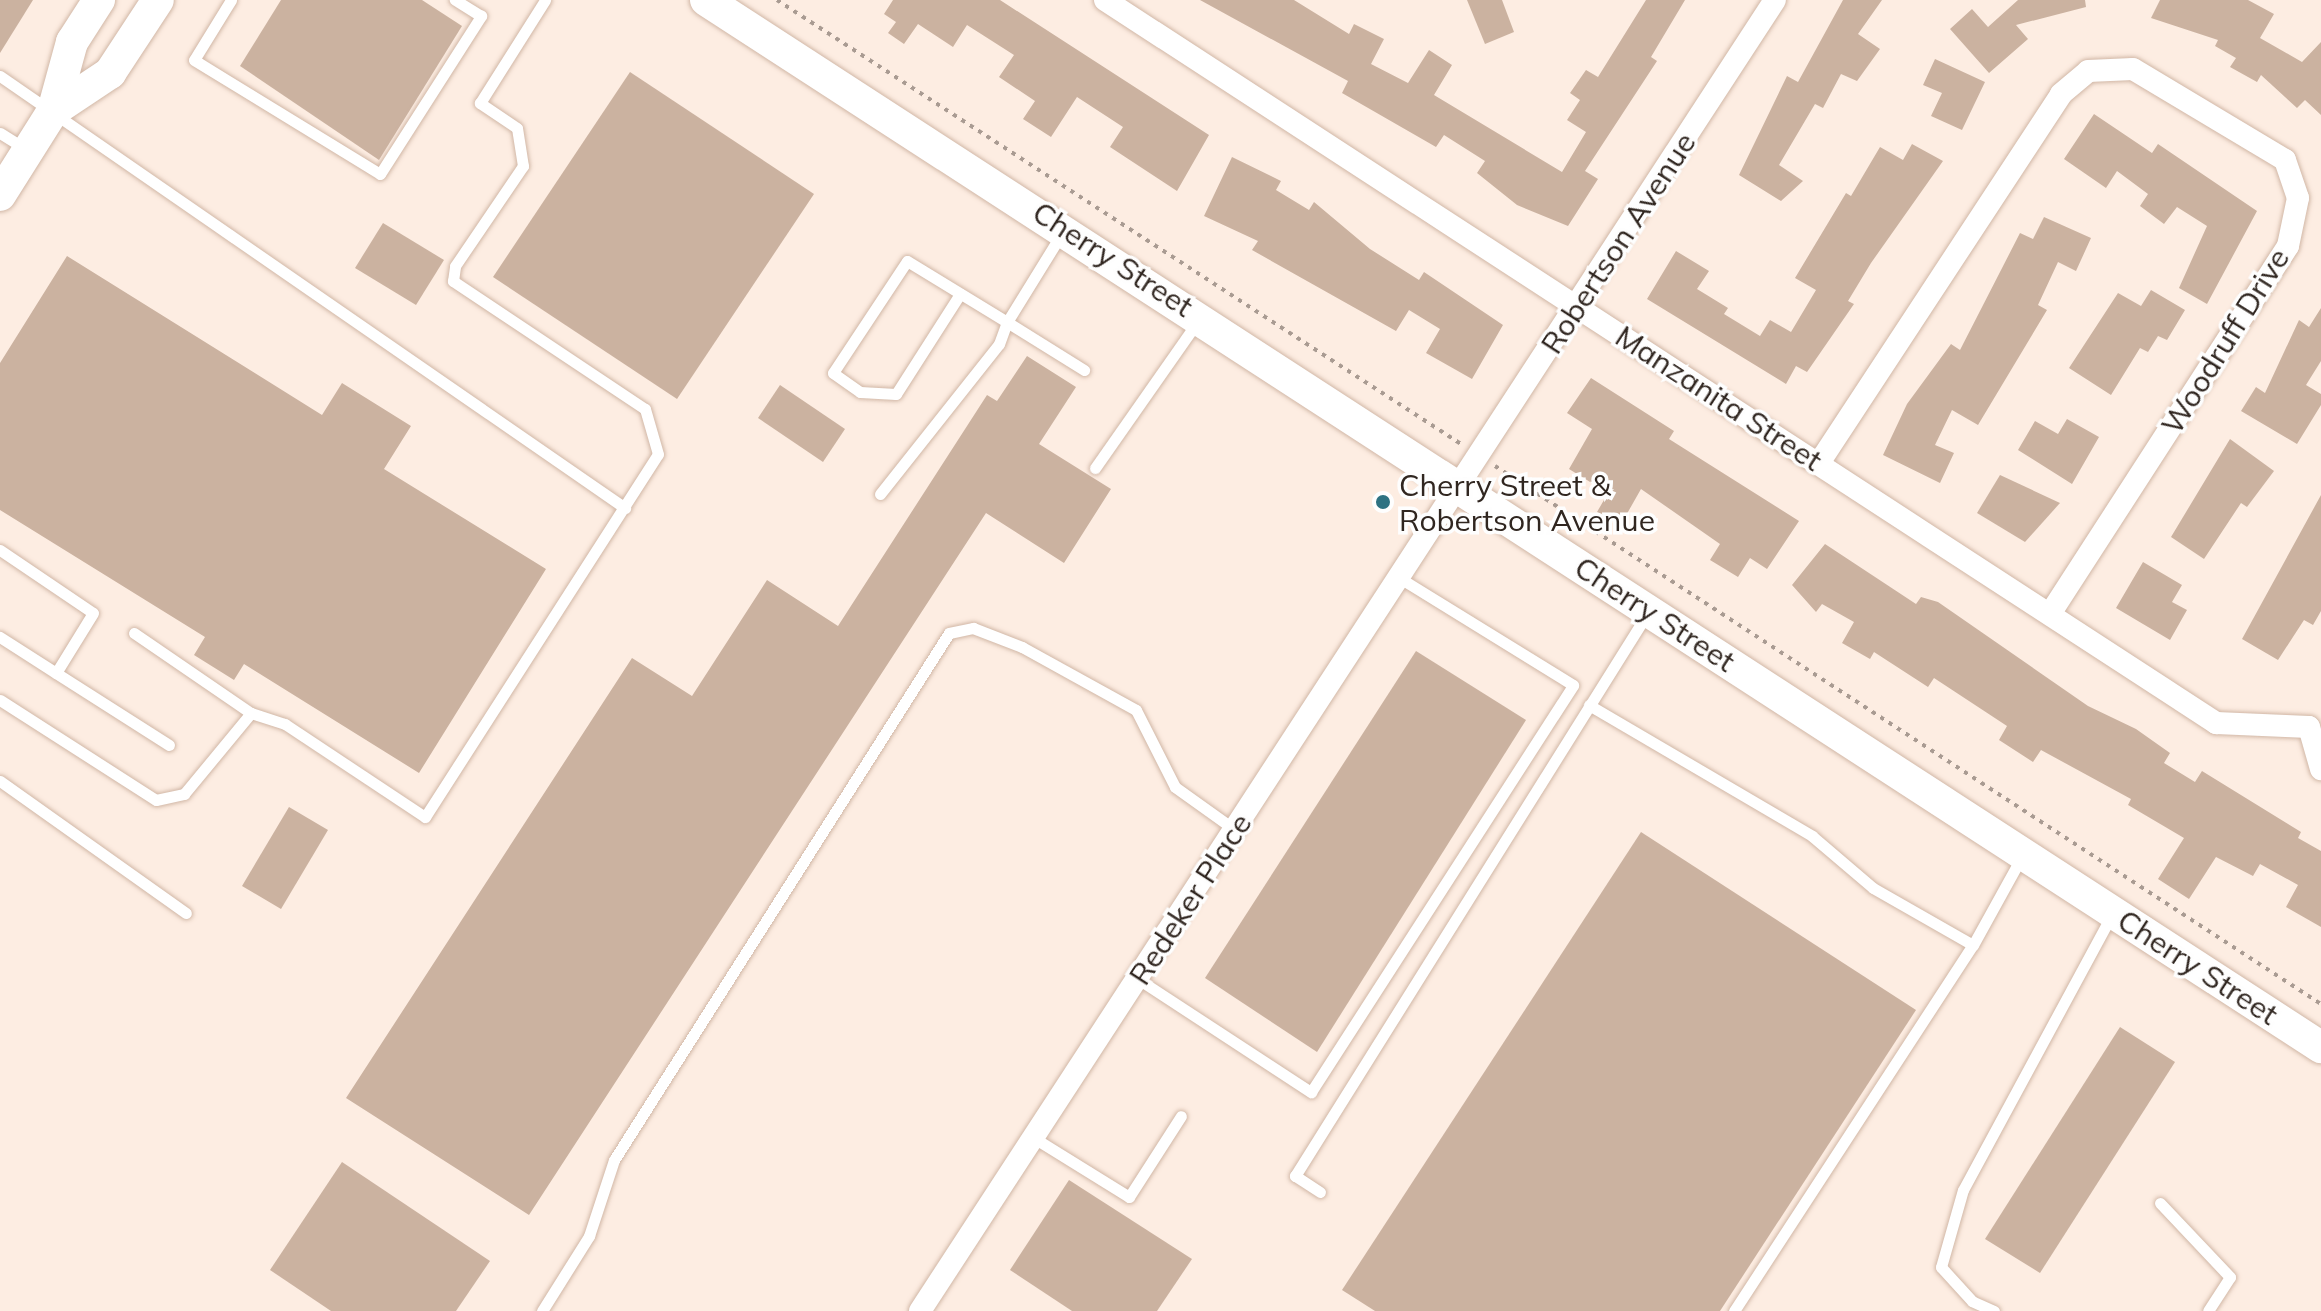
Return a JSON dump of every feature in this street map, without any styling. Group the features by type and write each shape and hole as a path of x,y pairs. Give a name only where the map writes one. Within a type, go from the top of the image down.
{"street":[{"path":"0,195 53,111 72,42 99,0"},
{"path":"53,111 110,73 158,0"},
{"name":"Cherry Street","path":"706,0 1065,228 2321,1047"},
{"name":"Manzanita Street","path":"1105,0 2216,723 2315,718 2321,769"},
{"name":"Robertson Avenue","path":"1460,486 1775,0"},
{"name":"Woodruff Drive","path":"1819,463 2061,94 2088,71 2133,69 2285,160 2298,198 2288,246 2050,614"},
{"name":"Redeker Place","path":"920,1311 1460,486"}],"lane":[{"path":"231,0 194,60 380,174 481,16 455,0"},
{"path":"134,633 251,713 285,724 425,817 658,454 645,409 453,281 455,266 523,166 517,128 480,103 545,0"},
{"path":"0,76 625,508"},
{"path":"0,133 28,151"},
{"path":"880,494 999,344 1007,322 1065,228"},
{"path":"960,294 896,394 860,392 833,373 907,261 1084,370"},
{"path":"1095,468 1200,317"},
{"path":"0,550 93,613 56,673"},
{"path":"1138,979 1311,1092 1573,685 1400,578"},
{"path":"1320,1192 1295,1176 1649,610"},
{"path":"542,1311 589,1236 614,1160 949,633 973,628 1022,647 1136,710 1175,787 1235,830"},
{"path":"0,637 169,745"},
{"path":"0,700 156,800 184,794 251,713"},
{"path":"1589,705 1812,836 1873,888 1973,945"},
{"path":"0,781 186,913"},
{"path":"1734,1311 1973,945 2023,854"},
{"path":"1994,1311 1972,1301 1941,1267 1963,1190 2114,912"},
{"path":"1034,1138 1129,1197 1181,1116"},
{"path":"2160,1203 2230,1277 2208,1311"}],"path":[{"path":"777,0 2321,1004"}],"building":[{"path":"0,0 33,0 0,53"},
{"path":"281,0 422,0 462,26 379,160 240,66"},
{"path":"893,0 1000,0 1209,135 1177,191 1110,147 1123,127 1077,97 1051,137 1023,119 1035,101 999,77 1014,55 967,25 953,47 918,24 904,44 888,33 896,22 884,14"},
{"path":"1200,0 1294,0 1349,34 1354,24 1384,39 1371,64 1408,83 1429,50 1452,65 1434,95 1562,172 1586,132 1567,120 1580,100 1570,93 1586,70 1598,77 1646,0 1685,0 1651,57 1657,61 1585,171 1598,179 1568,226 1517,205 1477,173 1485,161 1444,135 1436,147 1342,93 1348,81"},
{"path":"1467,0 1502,0 1514,32 1485,44"},
{"path":"1843,0 1882,0 1858,34 1880,49 1857,81 1841,74 1823,108 1815,104 1779,165 1803,181 1781,201 1739,175 1787,76 1798,82"},
{"path":"2018,0 2085,0 2086,7 2016,25 2028,39 1989,73 1950,29 1972,9 1988,27"},
{"path":"2160,0 2248,0 2274,14 2260,38 2302,62 2321,42 2321,115 2305,100 2297,108 2261,75 2257,82 2230,67 2236,58 2215,46 2218,40 2151,18"},
{"path":"1935,59 1985,82 1962,130 1931,116 1942,93 1923,85"},
{"path":"630,72 814,194 677,399 493,277"},
{"path":"2094,114 2152,153 2158,144 2257,211 2207,304 2179,288 2207,226 2177,207 2164,224 2140,206 2148,194 2117,171 2106,188 2064,159"},
{"path":"1912,144 1943,161 1871,263 1848,301 1854,304 1807,372 1796,366 1786,384 1647,299 1676,251 1709,271 1697,289 1728,308 1724,314 1760,336 1770,320 1791,332 1816,290 1795,278 1846,193 1851,196 1880,147 1903,160"},
{"path":"1232,157 1281,181 1276,190 1309,210 1314,202 1370,249 1419,280 1424,272 1503,325 1472,379 1426,353 1440,329 1409,310 1396,331 1252,250 1258,241 1204,216"},
{"path":"2044,217 2091,238 2076,271 2058,262 2038,305 2047,310 1978,425 1952,410 1935,445 1954,453 1940,483 1883,455 1907,404 1951,344 1960,350 2020,233 2033,239"},
{"path":"383,223 444,260 416,305 355,268"},
{"path":"67,256 322,415 342,383 411,426 384,469 546,569 419,773 244,664 234,680 194,655 205,637 0,510 0,363"},
{"path":"2151,290 2185,310 2167,340 2158,336 2148,352 2140,348 2111,395 2069,368 2118,293 2141,306"},
{"path":"2321,308 2321,361 2306,385 2321,394 2321,405 2297,444 2241,411 2256,387 2265,393 2299,320 2309,327"},
{"path":"1027,356 1076,387 1039,444 1111,489 1064,563 986,513 529,1215 346,1098 632,658 692,696 767,580 838,626 987,395 997,401"},
{"path":"1591,378 1674,431 1669,439 1799,521 1767,569 1750,558 1738,577 1710,560 1720,544 1641,489 1620,526 1597,512 1608,493 1569,469 1592,429 1567,413"},
{"path":"780,385 845,429 823,462 758,418"},
{"path":"2067,419 2099,437 2072,484 2018,450 2035,421 2058,434"},
{"path":"2230,439 2274,471 2247,507 2241,503 2204,559 2171,537"},
{"path":"2000,475 2060,503 2025,542 1977,513"},
{"path":"2321,495 2321,611 2313,625 2304,620 2278,660 2242,639"},
{"path":"1825,544 1916,604 1921,597 1938,602 2088,706 2136,729 2170,753 2164,763 2195,782 2202,771 2301,832 2298,838 2321,851 2321,927 2286,907 2298,885 2260,864 2253,876 2216,857 2189,899 2158,879 2184,838 2128,805 2131,799 2041,750 2033,762 1999,740 2007,726 1934,678 1928,687 1874,652 1870,659 1842,643 1854,622 1822,604 1816,612 1792,585"},
{"path":"2143,562 2182,585 2172,602 2187,610 2170,640 2116,608"},
{"path":"1416,651 1526,720 1317,1052 1205,978"},
{"path":"289,807 328,830 281,909 242,886"},
{"path":"1641,832 1916,1010 1720,1311 1375,1311 1342,1290"},
{"path":"2120,1027 2175,1062 2040,1273 1985,1239"},
{"path":"342,1162 490,1261 456,1311 331,1311 270,1270"},
{"path":"1069,1180 1192,1259 1157,1311 1072,1311 1010,1270"}],"place":[{"name":"Cherry Street & Robertson Avenue","path":"1383,502"}]}
